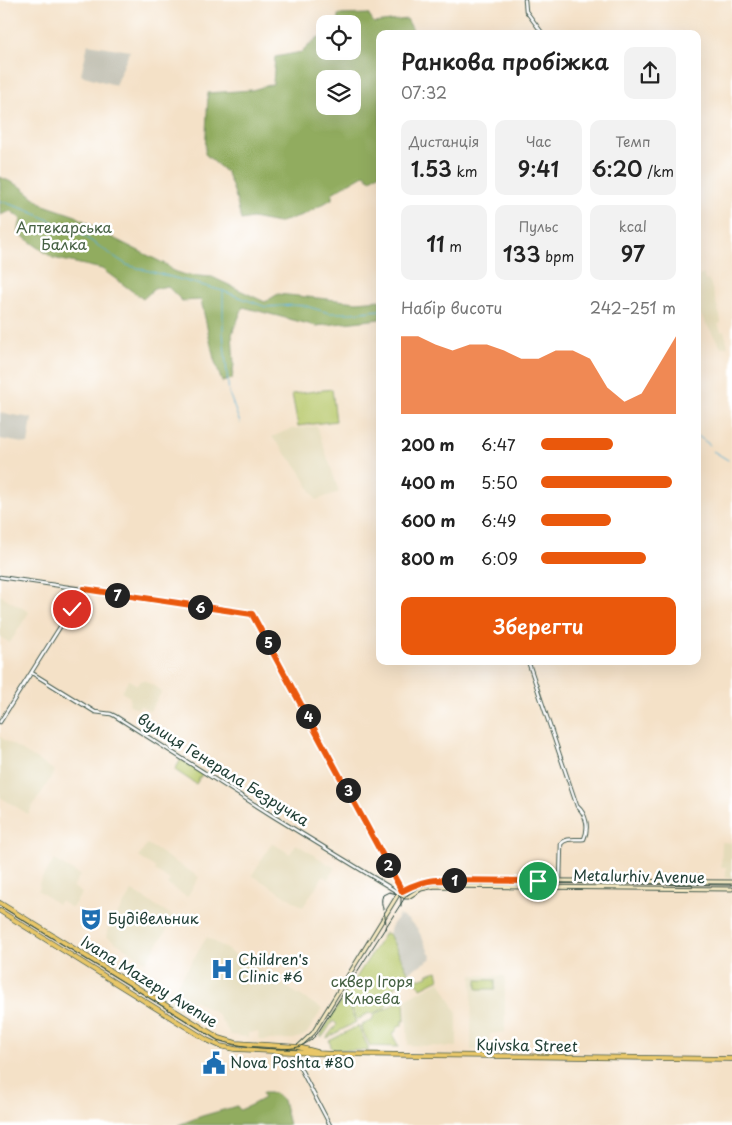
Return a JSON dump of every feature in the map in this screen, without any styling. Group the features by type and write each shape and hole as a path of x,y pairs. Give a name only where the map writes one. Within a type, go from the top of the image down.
{"highway":[{"name":"Ivana Mazepy Avenue","path":"0,903 219,1038 236,1043 298,1046"},
{"name":"Ivana Mazepy Avenue","path":"0,911 213,1043 236,1049 297,1053"},
{"name":"Kyivska Street","path":"298,1046 321,1053"},
{"name":"Kyivska Street","path":"297,1053 400,1056 732,1059"}],"main road":[{"name":"Metalurhiv Avenue","path":"732,882 436,880 414,885 401,892 405,897 408,897 421,889 435,886 732,889"},
{"path":"297,1053 298,1046 313,1034 401,892"}],"street":[{"path":"525,0 526,11 541,30"},
{"path":"0,577 252,614 401,892"},
{"path":"0,722 84,589"},
{"path":"529,665 577,806 585,816 586,832 582,840 563,841 560,881"},
{"name":"вулиця Генерала Безручка","path":"32,673 95,712 115,716 270,814 401,892"},
{"path":"297,1053 297,1062 330,1125"}],"shaded area":[{"path":"88,44 130,51 115,85 81,75"},
{"path":"703,274 705,281 708,280 710,282 720,316 721,323 718,324 721,332 724,331 728,346 721,347 701,316 701,275"},
{"path":"0,413 32,418 28,444 0,439"},
{"path":"317,426 339,492 316,500 298,468 272,437 290,429"},
{"path":"0,595 29,612 10,643 0,637"},
{"path":"129,680 137,685 140,681 144,680 162,691 150,711 141,706 137,709 129,704 130,697 121,692"},
{"path":"0,737 55,771 28,814 0,797"},
{"path":"722,842 732,843 732,878 726,878 726,867 721,867"},
{"path":"272,843 290,854 296,844 335,868 328,879 323,876 303,907 252,875"},
{"path":"147,844 199,877 187,897 167,884 170,880 139,857"},
{"path":"54,860 80,875 73,887 82,893 72,908 60,901 57,904 38,890 40,888 39,883"},
{"path":"132,891 175,917 146,962 106,936 108,929"},
{"path":"399,915 417,928 432,958 408,972 389,934"},
{"name":"Children's Clinic #6","path":"207,937 322,1009 307,1033 294,1039 263,1040 259,1038 258,1032 248,1033 248,1037 231,1035 217,1014 194,1000 186,1013 167,1001"},
{"path":"472,975 505,976 505,1032 490,1034 490,1050 471,1050"},
{"path":"440,981 457,1013 457,1047 408,1045 406,999"}],"green space":[{"path":"368,14 374,23 407,19 413,30 376,30 376,176 370,180 365,174 332,193 332,199 305,214 278,223 252,218 241,220 235,194 227,173 205,154 208,93 252,90 273,84 275,57 302,52 316,39 316,60 361,60 361,15 338,15"},
{"name":"Аптекарська Балка","path":"0,177 20,186 44,205 76,216 113,238 167,265 171,270 186,275 212,277 265,302 278,294 357,302 376,300 376,319 316,326 243,307 232,334 234,364 232,379 222,382 214,359 201,300 182,301 167,286 154,289 143,299 102,269 53,258 18,233 21,219 11,211 0,215"},
{"path":"332,389 336,421 298,426 292,394"},
{"path":"181,759 203,773 196,784 175,770"},
{"name":"сквер Ігоря Клюєва","path":"385,933 389,934 408,972 392,991 393,993 385,1008 373,1014 369,1013 357,1020 345,995"},
{"path":"437,971 439,979 421,988 415,979 428,976 427,974"},
{"path":"477,980 495,980 495,989 477,989"},
{"name":"сквер Ігоря Клюєва","path":"344,996 356,1022 327,1038 337,1024 333,1021 323,1036 320,1036"},
{"name":"сквер Ігоря Клюєва","path":"404,999 405,1021 402,1021 402,1026 399,1026 392,1034 399,1047 370,1046 360,1026 372,1020 374,1015"},
{"name":"сквер Ігоря Клюєва","path":"358,1026 368,1051 332,1049 329,1041"},
{"path":"262,1093 275,1093 283,1100 289,1125 178,1125 237,1106 240,1110 264,1098"}],"waterway":[{"path":"0,201 27,210 82,235 127,265 223,291 266,307 306,306 329,313 376,310"},
{"path":"223,291 223,333 229,393 240,423"},
{"path":"701,438 710,445"},
{"path":"713,451 728,460"}],"tram line":[{"path":"0,906 217,1040 246,1046 281,1049 301,1046 317,1034 404,899 410,892 422,885 436,882 732,885"},
{"path":"385,929 386,920 382,903 383,895 389,892 397,894 401,898 401,906"}],"place":[{"name":"Будівельник","path":"91,919"},
{"name":"Children's Clinic #6","path":"222,969"},
{"name":"Nova Poshta #80","path":"214,1063"}],"route":[{"path":"72,609 84,589 252,614 402,891 426,881 436,880 538,881"}]}
